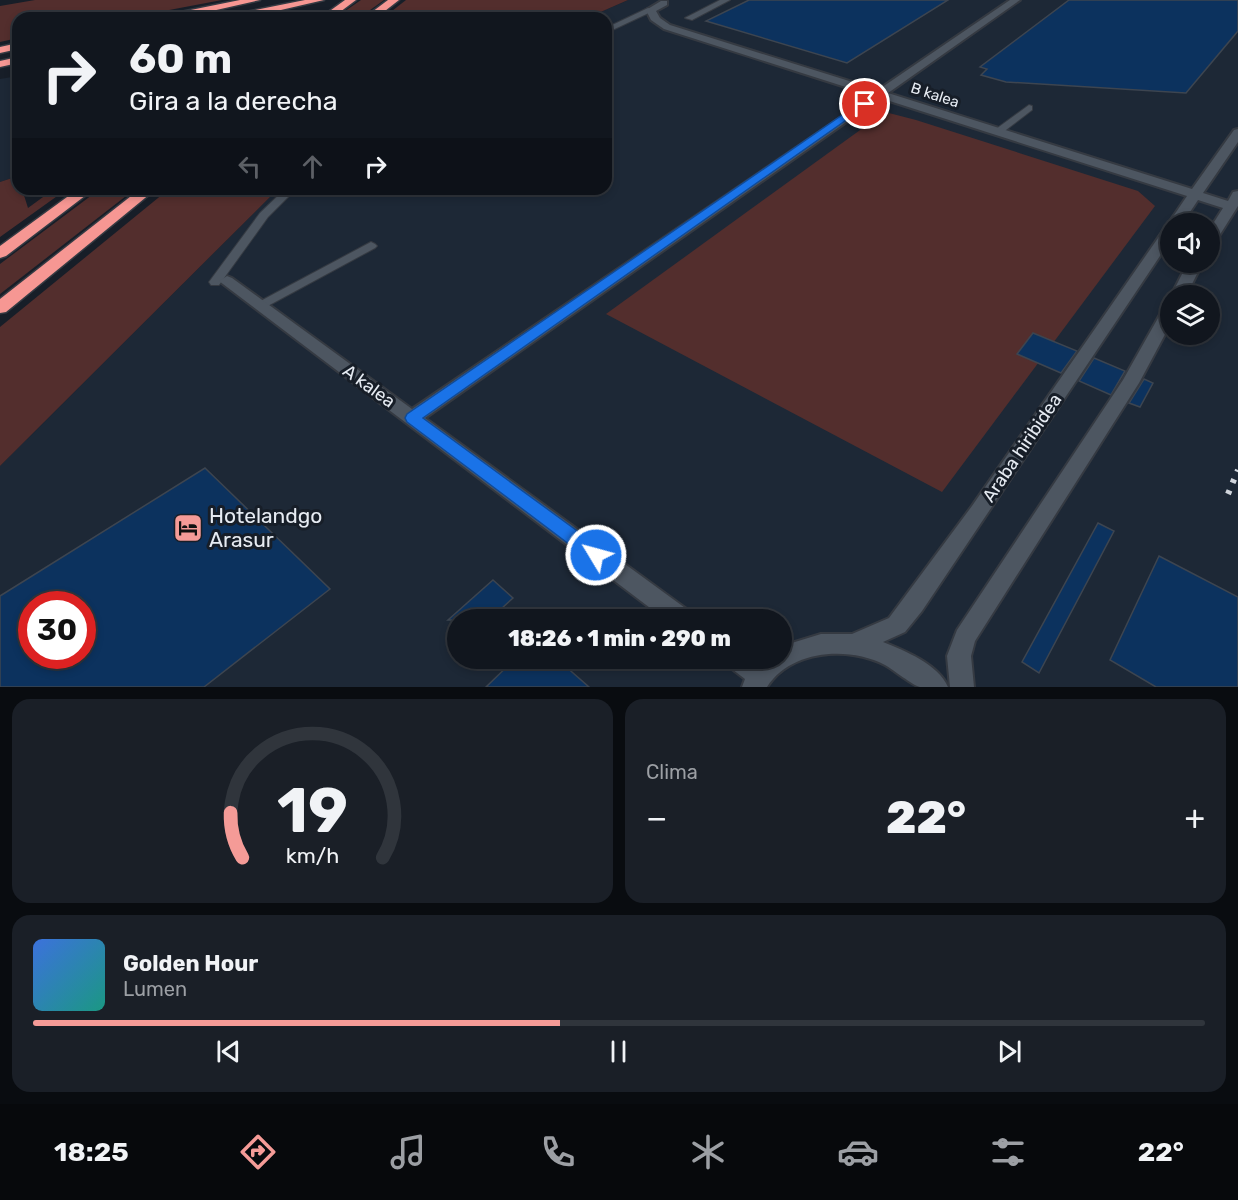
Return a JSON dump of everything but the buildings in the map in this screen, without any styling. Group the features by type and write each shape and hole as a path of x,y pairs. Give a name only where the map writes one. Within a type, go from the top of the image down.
{"highway":[{"path":"196,12 255,0"},
{"path":"260,12 319,0"},
{"path":"334,12 351,0"},
{"path":"377,12 394,0"},
{"path":"0,253 79,195"},
{"path":"0,308 141,195"}],"street":[{"path":"881,93 1016,0"},
{"path":"651,10 667,2"},
{"name":"B kalea","path":"651,10 656,21 667,27 881,93 1195,195 1235,200"},
{"path":"412,418 865,104"},
{"path":"1183,213 1238,133"},
{"path":"1220,224 1235,200"},
{"name":"Araba hiribidea","path":"854,644 897,625 914,604 1029,441 1079,361 1160,245"},
{"name":"A kalea","path":"221,281 259,304 669,609"},
{"path":"962,687 959,656 965,637 1130,383 1160,329"},
{"path":"792,654 818,644 854,644 887,653 918,671 936,687"},
{"path":"746,669 757,682 770,669"}],"lane":[{"path":"689,18 726,0"},
{"path":"612,28 651,10"},
{"path":"999,131 1029,108"},
{"path":"221,281 264,215 285,195"},
{"path":"259,304 371,246"}],"shaded area":[{"path":"35,0 222,0 159,12 12,12 12,39 0,42 0,6"},
{"path":"361,0 384,0 367,12 344,12"},
{"path":"406,0 628,0 601,12 391,12"},
{"path":"628,0 1238,0 1238,687 0,687 0,466 272,195 612,195 612,12 601,12"},
{"path":"12,77 12,178 0,182 0,79"},
{"path":"885,112 1138,191 1155,206 942,492 606,314"},
{"path":"12,178 12,195 24,195 28,208 46,195 59,195 0,237 0,182"},
{"path":"92,195 127,195 0,294 0,264"},
{"path":"162,195 272,195 0,466 0,327"}],"railway":[{"path":"1228,494 1238,470"}],"place":[{"name":"Hotelandgo Arasur","path":"188,528"}],"route":[{"path":"596,555 412,418 865,104"}]}
